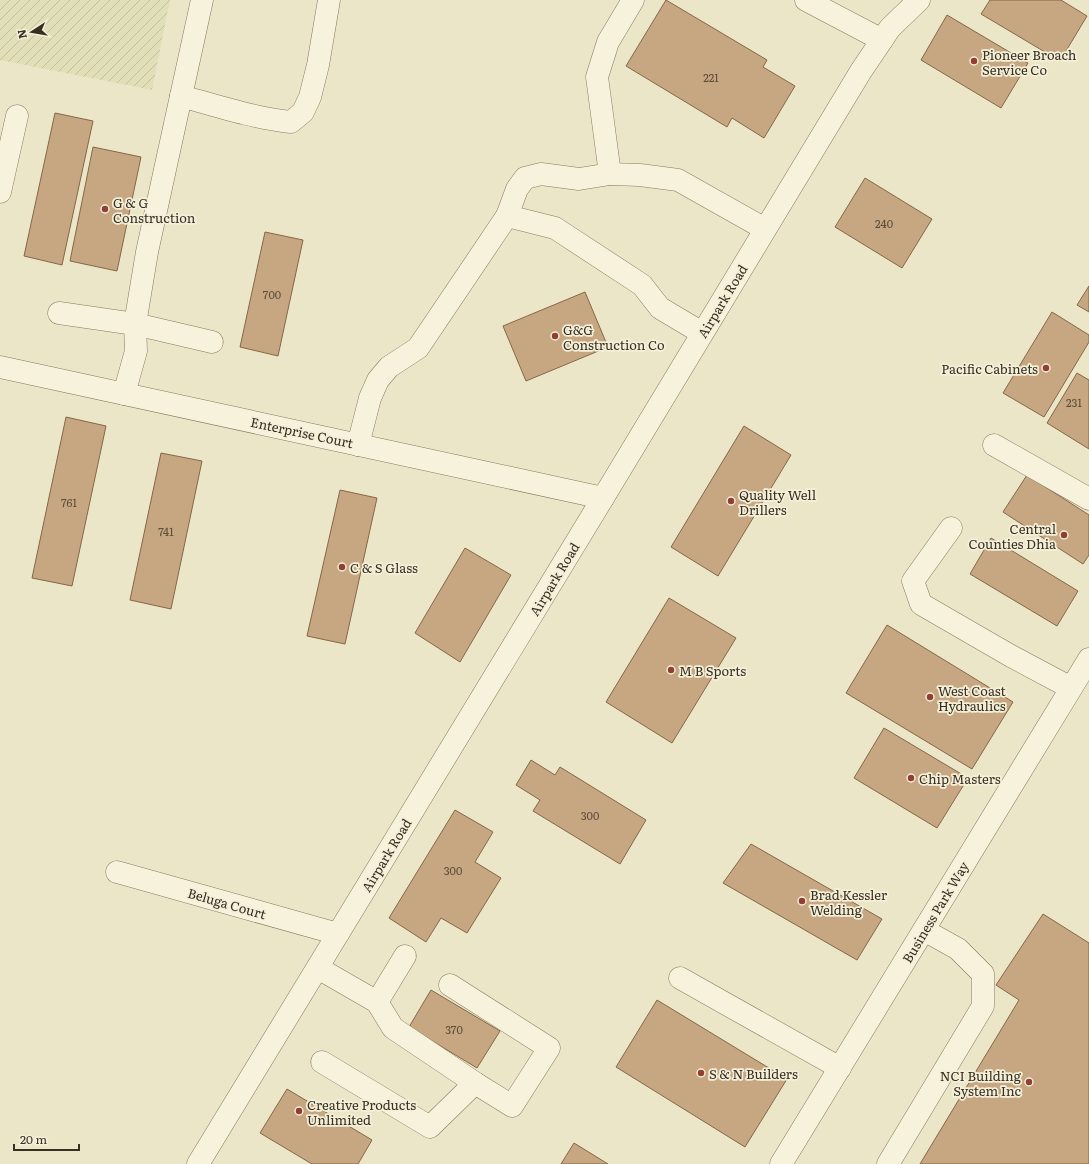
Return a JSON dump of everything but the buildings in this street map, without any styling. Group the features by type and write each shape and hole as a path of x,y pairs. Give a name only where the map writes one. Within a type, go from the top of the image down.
{"street":[{"path":"124,394 136,351 136,324 147,252 202,0"},
{"path":"181,96 231,110 291,122 303,112 310,97 318,65 329,0"},
{"path":"610,174 597,77 608,42 633,0"},
{"path":"806,0 882,40"},
{"name":"Airpark Road","path":"198,1164 861,71 890,28 919,0"},
{"path":"0,192 17,116"},
{"path":"358,445 370,398 378,380 389,367 418,348 507,216 517,189 525,178 541,174 579,178 610,174 640,175 678,180 765,229"},
{"path":"507,216 555,228 642,285 660,308 702,333"},
{"path":"59,313 136,324 212,342"},
{"name":"Enterprise Court","path":"0,367 603,498"},
{"path":"994,445 1089,499"},
{"path":"951,528 913,581 921,604 1011,656 1071,688"},
{"name":"Business Park Way","path":"782,1164 1089,659"},
{"name":"Beluga Court","path":"116,872 338,934"},
{"path":"888,1164 983,1006 983,974 958,949 924,930"},
{"path":"377,1002 405,956"},
{"path":"318,968 377,1002 393,1028 512,1106 549,1048 450,985"},
{"path":"680,978 840,1068"},
{"path":"322,1062 430,1127 475,1083"}],"shaded area":[{"path":"0,0 170,0 152,90 0,60"}],"place":[{"name":"Pioneer Broach Service Co","path":"974,61"},
{"name":"G & G Construction","path":"105,209"},
{"name":"G&G Construction Co","path":"555,336"},
{"name":"Pacific Cabinets","path":"1046,368"},
{"name":"Quality Well Drillers","path":"731,501"},
{"name":"Central Counties Dhia","path":"1064,535"},
{"name":"C & S Glass","path":"342,567"},
{"name":"M B Sports","path":"671,670"},
{"name":"West Coast Hydraulics","path":"930,697"},
{"name":"Chip Masters","path":"911,778"},
{"name":"Brad Kessler Welding","path":"802,901"},
{"name":"S & N Builders","path":"701,1073"},
{"name":"NCI Building System Inc","path":"1029,1082"},
{"name":"Creative Products Unlimited","path":"299,1111"}]}
